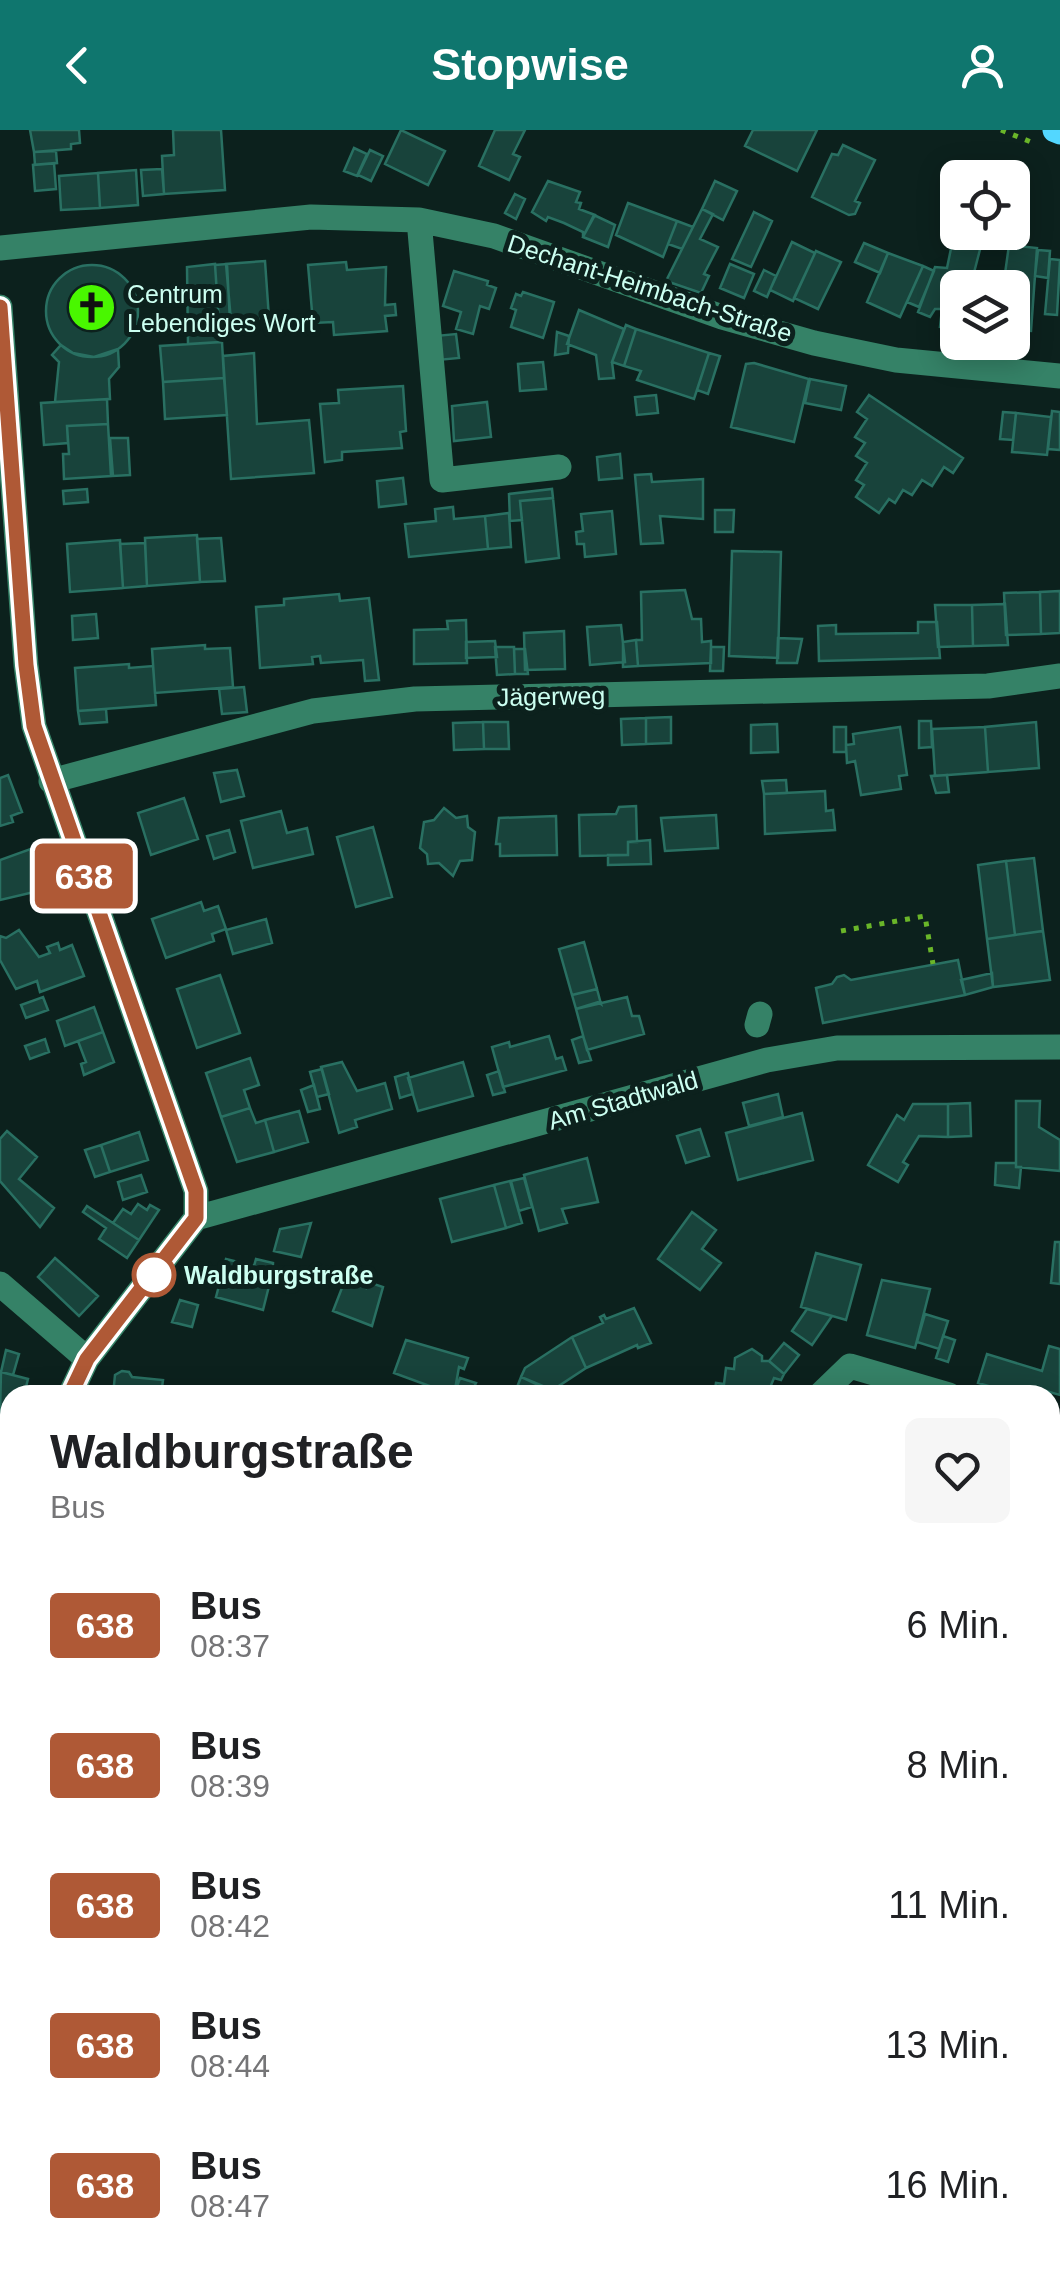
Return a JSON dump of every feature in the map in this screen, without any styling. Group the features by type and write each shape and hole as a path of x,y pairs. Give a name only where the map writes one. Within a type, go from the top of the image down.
{"street":[{"name":"Dechant-Heimbach-Straße","path":"0,248 310,217 419,220 494,236 722,317 814,342 896,360 1060,376"},
{"path":"419,220 442,480 558,467"},
{"path":"0,308 11,615 34,726 196,1191 196,1218 87,1359 75,1385"},
{"name":"Jägerweg","path":"51,781 313,712 415,699 988,686 1060,676"},
{"name":"Am Stadtwald","path":"196,1218 767,1060 836,1048 1060,1047"},
{"path":"0,1284 87,1359"},
{"path":"830,1385 850,1366 915,1385"}],"path":[{"path":"841,931 925,916 933,964"}],"building":[{"path":"30,130 79,130 80,143 71,144 71,149 34,152"},
{"path":"173,130 221,130 225,190 164,194 162,156 174,155"},
{"path":"401,130 445,151 428,185 385,164"},
{"path":"495,130 525,130 513,154 520,157 509,180 479,166"},
{"path":"753,130 817,130 797,171 745,146"},
{"path":"843,145 875,160 855,201 860,203 855,214 849,215 812,197 832,154 838,155"},
{"path":"354,148 367,154 357,176 344,171"},
{"path":"370,150 383,156 371,181 358,175"},
{"path":"56,151 57,163 35,165 34,152"},
{"path":"54,163 56,189 35,191 33,165"},
{"path":"162,169 164,194 143,196 141,170"},
{"path":"136,170 138,205 100,208 98,173"},
{"path":"98,173 100,208 61,210 59,176"},
{"path":"548,181 580,192 576,202 581,203 579,209 595,215 583,237 583,232 548,217 546,221 532,212"},
{"path":"715,181 737,191 723,220 702,209"},
{"path":"515,194 525,199 516,219 505,213"},
{"path":"628,203 677,221 663,257 616,235"},
{"path":"702,209 713,214 700,239 718,247 704,274 709,276 701,293 666,281"},
{"path":"754,212 772,221 751,267 732,259"},
{"path":"594,215 615,225 608,247 583,237"},
{"path":"677,221 693,227 682,249 668,244"},
{"path":"792,242 815,253 793,301 770,290"},
{"path":"864,243 888,253 880,273 855,262"},
{"path":"1037,248 1031,331 1030,270 1006,270 1008,250"},
{"path":"951,250 980,250 975,270 940,270 940,309 935,309 930,317 918,312 935,267 947,268"},
{"path":"1038,250 1050,251 1048,278 1035,276"},
{"path":"816,251 841,262 818,309 794,298"},
{"path":"888,253 923,266 900,317 867,302"},
{"path":"1050,259 1060,260 1057,315 1045,314"},
{"path":"265,261 269,318 231,321 226,264"},
{"path":"346,262 347,270 386,267 385,305 395,304 396,315 385,316 387,331 334,335 333,322 313,323 308,265"},
{"path":"215,264 220,342 188,344 187,267"},
{"path":"227,264 230,321 219,322 215,265"},
{"path":"730,264 754,274 744,298 720,288"},
{"name":"Centrum Lebendiges Wort","path":"92,265 110,268 125,278 135,293 135,329 125,344 110,354 92,357 74,354 59,344 49,329 46,311 49,293 59,278 74,268"},
{"path":"923,266 934,271 919,307 907,302"},
{"path":"764,270 776,276 767,297 754,291"},
{"path":"454,271 488,281 487,285 496,288 489,309 480,306 473,334 456,329 461,312 443,306"},
{"path":"523,292 554,302 543,338 511,327 516,310 511,308 516,294 521,296"},
{"path":"579,310 624,329 612,362 614,378 599,379 596,355 567,344"},
{"path":"626,325 636,329 624,366 612,362"},
{"path":"636,329 709,353 694,399 637,380 641,371 624,366"},
{"path":"557,332 569,336 568,353 555,355"},
{"path":"456,334 459,358 438,360 435,336"},
{"path":"222,342 224,378 163,382 160,346"},
{"name":"Centrum Lebendiges Wort","path":"61,345 73,353 94,357 118,349 119,367 109,379 110,399 55,402 59,362 52,355"},
{"path":"254,353 257,424 309,420 314,473 231,479 223,356"},
{"path":"709,353 720,356 708,394 697,390"},
{"path":"543,362 546,389 520,391 518,364"},
{"path":"746,364 809,379 794,442 731,427"},
{"path":"224,378 227,415 165,419 163,382"},
{"path":"810,379 846,386 841,410 805,403"},
{"path":"403,386 406,431 400,432 402,448 342,452 342,460 325,462 320,404 339,403 338,390"},
{"path":"656,395 658,413 637,415 635,397"},
{"path":"869,395 963,458 953,473 944,467 932,486 922,480 912,495 903,490 895,503 889,499 879,513 856,497 864,485 856,480 867,463 856,456 865,443 855,437 867,419 857,412"},
{"path":"107,399 108,424 67,426 68,443 44,445 41,403"},
{"path":"487,402 491,437 454,441 452,406"},
{"path":"1052,411 1060,412 1060,450 1048,449"},
{"path":"1003,412 1016,413 1013,440 1000,439"},
{"path":"1016,413 1051,417 1047,455 1012,452"},
{"path":"108,424 111,476 64,479 63,454 69,454 67,426"},
{"path":"110,438 128,438 130,475 113,476"},
{"path":"620,454 622,478 599,480 597,457"},
{"path":"651,474 652,482 703,479 703,519 660,516 663,543 641,544 635,475"},
{"path":"403,478 406,504 379,507 377,481"},
{"path":"87,489 88,502 64,504 63,491"},
{"path":"552,489 553,498 520,501 522,520 510,521 509,494"},
{"path":"553,498 559,558 526,562 520,501"},
{"path":"453,507 454,519 485,516 488,549 409,557 405,524 436,521 435,509"},
{"path":"715,510 734,510 733,532 715,532"},
{"path":"612,511 616,554 585,557 584,544 577,544 576,532 583,531 581,514"},
{"path":"509,513 511,547 488,549 485,516"},
{"path":"197,535 200,582 147,586 145,538"},
{"path":"221,538 225,581 200,582 197,539"},
{"path":"120,540 123,588 70,592 67,544"},
{"path":"145,543 147,586 123,588 120,544"},
{"path":"732,551 781,552 778,658 729,656"},
{"path":"685,590 692,619 701,619 702,642 711,641 711,663 638,666 636,640 642,640 641,592"},
{"path":"1060,591 1060,633 1041,634 1040,592"},
{"path":"1040,592 1041,634 1006,635 1004,593"},
{"path":"339,594 340,601 369,598 379,680 365,681 363,660 321,663 320,656 312,657 313,664 260,668 256,607 284,605 284,599"},
{"path":"1005,604 1008,645 973,646 972,605"},
{"path":"935,605 972,605 973,646 938,647"},
{"path":"96,614 98,638 73,640 72,616"},
{"path":"466,620 467,663 414,664 414,630 448,629 447,621"},
{"path":"918,622 937,622 940,658 819,661 818,626 836,625 836,634 918,633"},
{"path":"621,625 625,662 590,665 587,627"},
{"path":"564,631 565,669 525,670 524,633"},
{"path":"778,638 802,639 797,663 777,663"},
{"path":"636,640 638,666 623,667 623,642"},
{"path":"495,641 497,657 466,658 466,642"},
{"path":"205,645 205,649 230,648 233,687 155,693 152,649"},
{"path":"495,647 514,647 515,674 497,675"},
{"path":"711,647 724,647 723,671 710,671"},
{"path":"514,649 525,649 528,674 515,674"},
{"path":"129,664 129,668 153,666 156,705 78,711 75,668"},
{"path":"244,687 247,712 222,714 219,689"},
{"path":"106,709 107,722 80,724 78,711"},
{"path":"671,717 671,743 646,744 646,718"},
{"path":"646,718 646,744 622,745 621,719"},
{"path":"919,721 931,721 932,747 919,748"},
{"path":"483,722 508,722 509,749 484,749"},
{"path":"483,722 484,749 454,750 453,723"},
{"path":"1036,722 1039,768 988,772 985,727"},
{"path":"777,724 778,752 751,753 751,725"},
{"path":"834,727 846,727 846,752 834,752"},
{"path":"900,727 907,775 899,776 901,789 861,795 855,761 847,763 846,745 854,744 853,734"},
{"path":"985,727 988,772 935,776 932,729"},
{"path":"237,770 244,796 221,802 214,773"},
{"path":"8,775 22,812 11,816 13,822 0,826 0,778"},
{"path":"947,775 949,792 936,793 931,776"},
{"path":"786,780 787,793 764,794 762,781"},
{"path":"825,791 826,811 833,810 835,830 765,834 764,794"},
{"path":"184,798 198,839 151,855 138,813"},
{"path":"636,806 637,842 628,842 628,855 580,856 579,815 616,814 619,807"},
{"path":"444,808 456,818 467,816 468,827 475,832 472,860 460,861 453,876 439,863 428,864 427,854 420,848 424,822 434,820"},
{"path":"281,811 287,833 307,828 313,854 253,868 241,821"},
{"path":"716,815 718,848 665,851 661,818"},
{"path":"556,816 557,855 500,856 500,844 496,844 499,818"},
{"path":"373,827 392,897 356,907 337,837"},
{"path":"229,830 235,852 214,859 207,836"},
{"path":"650,840 651,864 608,865 608,855 628,855 628,842"},
{"path":"36,847 51,888 0,900 0,860"},
{"path":"1034,858 1043,931 1015,935 1006,861"},
{"path":"1006,861 1015,935 987,939 978,865"},
{"path":"201,902 204,911 218,906 226,929 212,934 214,941 166,958 152,919"},
{"path":"266,919 272,943 233,954 226,930"},
{"path":"19,930 39,957 50,953 47,947 58,943 60,950 72,945 84,976 40,992 37,981 16,989 0,960 0,936 6,938"},
{"path":"1043,931 1050,980 993,987 987,939"},
{"path":"584,942 597,989 572,995 559,949"},
{"path":"958,960 965,995 823,1023 816,988 832,984 837,977 844,975 851,980"},
{"path":"992,973 993,987 965,995 961,980"},
{"path":"220,975 240,1033 197,1048 177,989"},
{"path":"597,989 601,1004 576,1009 572,995"},
{"path":"43,997 48,1010 26,1018 21,1005"},
{"path":"627,997 632,1016 639,1016 644,1034 587,1050 576,1009"},
{"path":"94,1007 103,1032 65,1046 57,1021"},
{"path":"103,1032 114,1062 84,1075 81,1064 86,1062 78,1041"},
{"path":"549,1036 556,1059 562,1057 566,1070 503,1087 492,1047 509,1042 510,1047"},
{"path":"583,1036 591,1060 579,1063 572,1040"},
{"path":"45,1039 49,1052 30,1059 25,1046"},
{"path":"250,1058 259,1085 244,1090 250,1108 221,1117 206,1073"},
{"path":"342,1062 357,1091 385,1083 392,1109 355,1120 357,1127 339,1133 321,1067"},
{"path":"463,1062 473,1096 418,1111 408,1078"},
{"path":"322,1069 329,1094 317,1097 310,1072"},
{"path":"499,1071 505,1092 493,1095 487,1075"},
{"path":"408,1073 413,1094 400,1098 395,1077"},
{"path":"314,1085 320,1109 308,1112 301,1090"},
{"path":"778,1094 783,1117 749,1126 743,1103"},
{"path":"1016,1101 1040,1101 1039,1127 1060,1140 1060,1171 1016,1167"},
{"path":"970,1103 971,1136 948,1137 948,1104"},
{"path":"913,1104 948,1104 948,1137 919,1136 903,1162 908,1165 898,1182 868,1165 897,1115 904,1120"},
{"path":"250,1108 256,1123 265,1120 274,1152 237,1162 221,1117"},
{"path":"299,1111 308,1142 274,1152 265,1120"},
{"path":"802,1113 813,1160 738,1180 726,1133"},
{"path":"700,1129 709,1156 686,1163 677,1136"},
{"path":"7,1131 37,1157 19,1179 54,1208 40,1227 0,1181 0,1139"},
{"path":"139,1132 148,1160 110,1172 101,1145"},
{"path":"101,1145 110,1172 95,1177 85,1150"},
{"path":"587,1158 598,1202 562,1209 567,1223 539,1231 524,1175"},
{"path":"996,1163 1016,1163 1016,1167 1021,1167 1019,1188 995,1185"},
{"path":"141,1175 147,1192 123,1200 118,1182"},
{"path":"524,1178 532,1207 519,1211 511,1181"},
{"path":"510,1181 522,1223 506,1228 494,1185"},
{"path":"494,1185 506,1228 452,1242 440,1199"},
{"path":"138,1204 147,1210 150,1205 159,1210 139,1240 113,1223 123,1209 131,1214"},
{"path":"87,1206 139,1240 127,1258 99,1239 106,1228 83,1212"},
{"path":"692,1212 716,1230 702,1249 721,1263 700,1290 658,1259"},
{"path":"311,1223 301,1257 274,1251 280,1229"},
{"path":"1055,1242 1060,1242 1060,1284 1051,1283"},
{"path":"816,1253 861,1265 846,1320 801,1307"},
{"path":"55,1258 98,1296 79,1316 38,1277"},
{"path":"226,1259 254,1266 256,1259 273,1263 272,1287 269,1286 263,1310 216,1297"},
{"path":"345,1280 366,1288 368,1282 383,1287 372,1326 333,1311"},
{"path":"882,1280 930,1289 915,1348 867,1335"},
{"path":"180,1300 198,1305 192,1327 172,1322"},
{"path":"634,1308 651,1343 638,1348 637,1345 586,1368 572,1337 603,1323 600,1317 604,1315 606,1319"},
{"path":"807,1309 832,1316 812,1345 792,1331"},
{"path":"925,1314 948,1321 939,1349 917,1342"},
{"path":"943,1336 955,1340 948,1362 936,1358"},
{"path":"572,1337 586,1368 560,1385 538,1385 521,1377 525,1368"},
{"path":"406,1340 468,1358 464,1369 459,1367 456,1385 427,1385 394,1373"},
{"path":"784,1343 799,1355 784,1374 769,1361"},
{"path":"1049,1346 1060,1349 1060,1385 978,1383 987,1354 1042,1371"},
{"path":"752,1349 762,1356 762,1361 769,1361 784,1374 781,1380 774,1378 771,1385 716,1385 724,1384 726,1368 734,1369 735,1358"},
{"path":"6,1350 19,1354 13,1375 1,1372"},
{"path":"1,1372 28,1379 26,1385 1,1385"},
{"path":"129,1372 132,1377 163,1380 162,1385 114,1385 115,1375"},
{"path":"521,1377 540,1385 518,1385"},
{"path":"460,1378 476,1383 475,1385 458,1385"}],"bus line":[{"name":"638","path":"0,307 26,665 34,726 196,1191 196,1218 87,1359 75,1385"}],"place":[{"name":"Centrum Lebendiges Wort","path":"92,308"},
{"name":"Waldburgstraße","path":"154,1275"}]}
